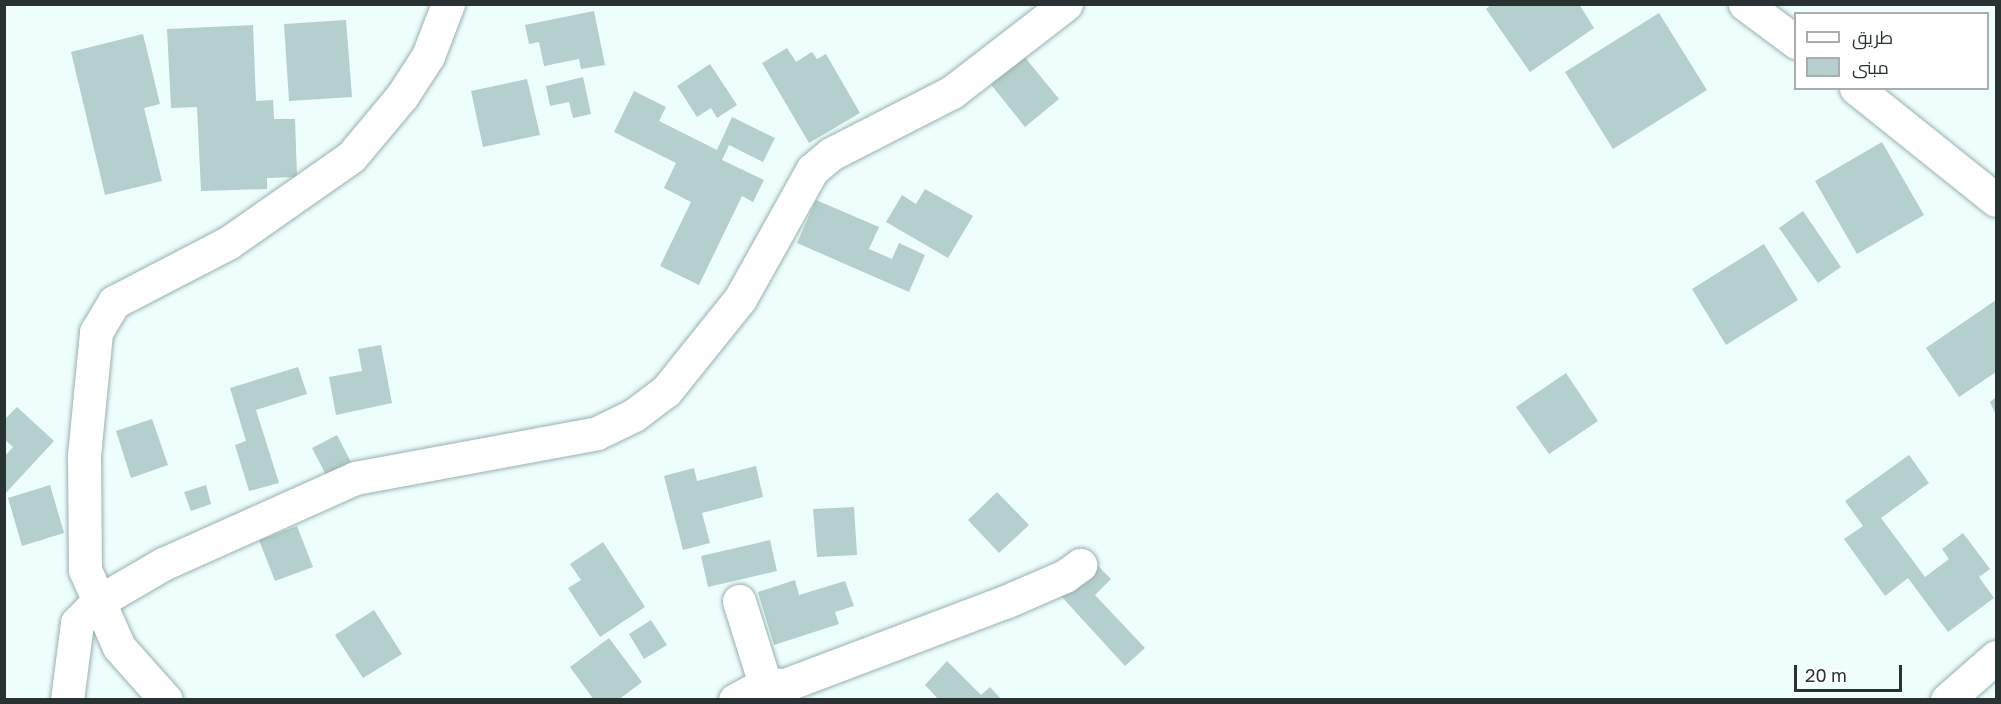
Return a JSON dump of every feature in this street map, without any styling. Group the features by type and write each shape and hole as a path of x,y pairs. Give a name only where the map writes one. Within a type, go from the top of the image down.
{"street":[{"path":"166,699 119,647 96,603 85,570 84,455 96,332 114,302 228,243 351,157 402,96 428,57 448,4"},
{"path":"68,699 77,623 96,603 235,529 355,478 597,433 634,415 666,391 740,299 812,170 831,154 952,92 1066,4"},
{"path":"1745,4 1794,41"},
{"path":"1858,90 1996,200"},
{"path":"735,699 765,684 785,685 1005,602 1065,576 1080,565"},
{"path":"739,601 765,684"},
{"path":"1947,699 1996,657"}],"building":[{"path":"1492,4 1579,4 1594,28 1530,72 1486,9"},
{"path":"594,11 605,65 581,69 579,59 544,66 539,42 529,44 525,25"},
{"path":"1659,13 1707,90 1613,149 1565,72"},
{"path":"346,20 352,97 289,101 284,24"},
{"path":"253,25 256,101 273,100 274,119 295,119 297,177 267,178 267,189 201,191 197,107 171,108 167,29"},
{"path":"143,34 160,104 144,108 162,181 105,195 71,52"},
{"path":"787,48 796,62 812,52 817,59 826,54 860,113 809,143 762,63"},
{"path":"1023,55 1059,99 1025,127 989,82"},
{"path":"710,64 737,105 717,118 711,108 697,117 677,86"},
{"path":"583,77 591,114 573,118 569,102 550,106 546,86"},
{"path":"527,79 540,135 483,147 471,91"},
{"path":"634,91 666,107 659,121 717,150 732,117 775,138 763,162 729,145 722,160 764,180 753,202 742,196 699,285 660,266 691,202 664,188 676,163 614,132"},
{"path":"1882,142 1924,215 1857,254 1815,181"},
{"path":"925,189 973,216 948,258 886,222 902,195 916,204"},
{"path":"816,200 879,227 869,249 892,259 899,243 925,255 909,292 797,243"},
{"path":"1803,211 1841,267 1818,283 1779,228"},
{"path":"1764,244 1798,300 1726,345 1692,289"},
{"path":"1996,300 1996,372 1959,397 1926,348"},
{"path":"381,345 392,403 336,415 329,377 362,371 358,349"},
{"path":"298,367 307,394 256,410 279,483 249,491 235,445 246,441 230,388"},
{"path":"1566,373 1598,421 1549,454 1516,407"},
{"path":"1996,397 1996,415 1990,402"},
{"path":"17,407 54,441 4,495 4,457 13,447 4,439 4,420"},
{"path":"152,419 168,465 131,478 116,431"},
{"path":"337,435 351,462 326,475 312,448"},
{"path":"1909,455 1929,483 1881,518 1925,577 1949,559 1942,549 1963,533 1990,569 1979,577 1994,598 1948,632 1908,578 1885,596 1844,539 1863,526 1845,501"},
{"path":"756,466 763,497 702,513 710,543 683,550 664,476 694,468 697,481"},
{"path":"50,485 64,533 22,546 8,498"},
{"path":"206,485 211,504 191,511 184,492"},
{"path":"997,492 1029,525 999,553 968,520"},
{"path":"854,507 857,555 817,557 813,509"},
{"path":"297,526 313,567 275,581 259,540"},
{"path":"770,540 777,571 708,587 701,556"},
{"path":"603,542 645,607 600,637 568,588 581,580 570,564"},
{"path":"1096,564 1111,579 1095,595 1145,648 1125,666 1061,596"},
{"path":"795,580 799,595 845,581 854,606 835,612 839,624 774,645 758,592"},
{"path":"374,610 402,654 363,678 335,635"},
{"path":"651,620 667,645 644,659 629,634"},
{"path":"609,638 642,682 618,700 594,700 570,667"},
{"path":"947,661 981,695 990,687 1002,700 939,700 925,685"}]}
